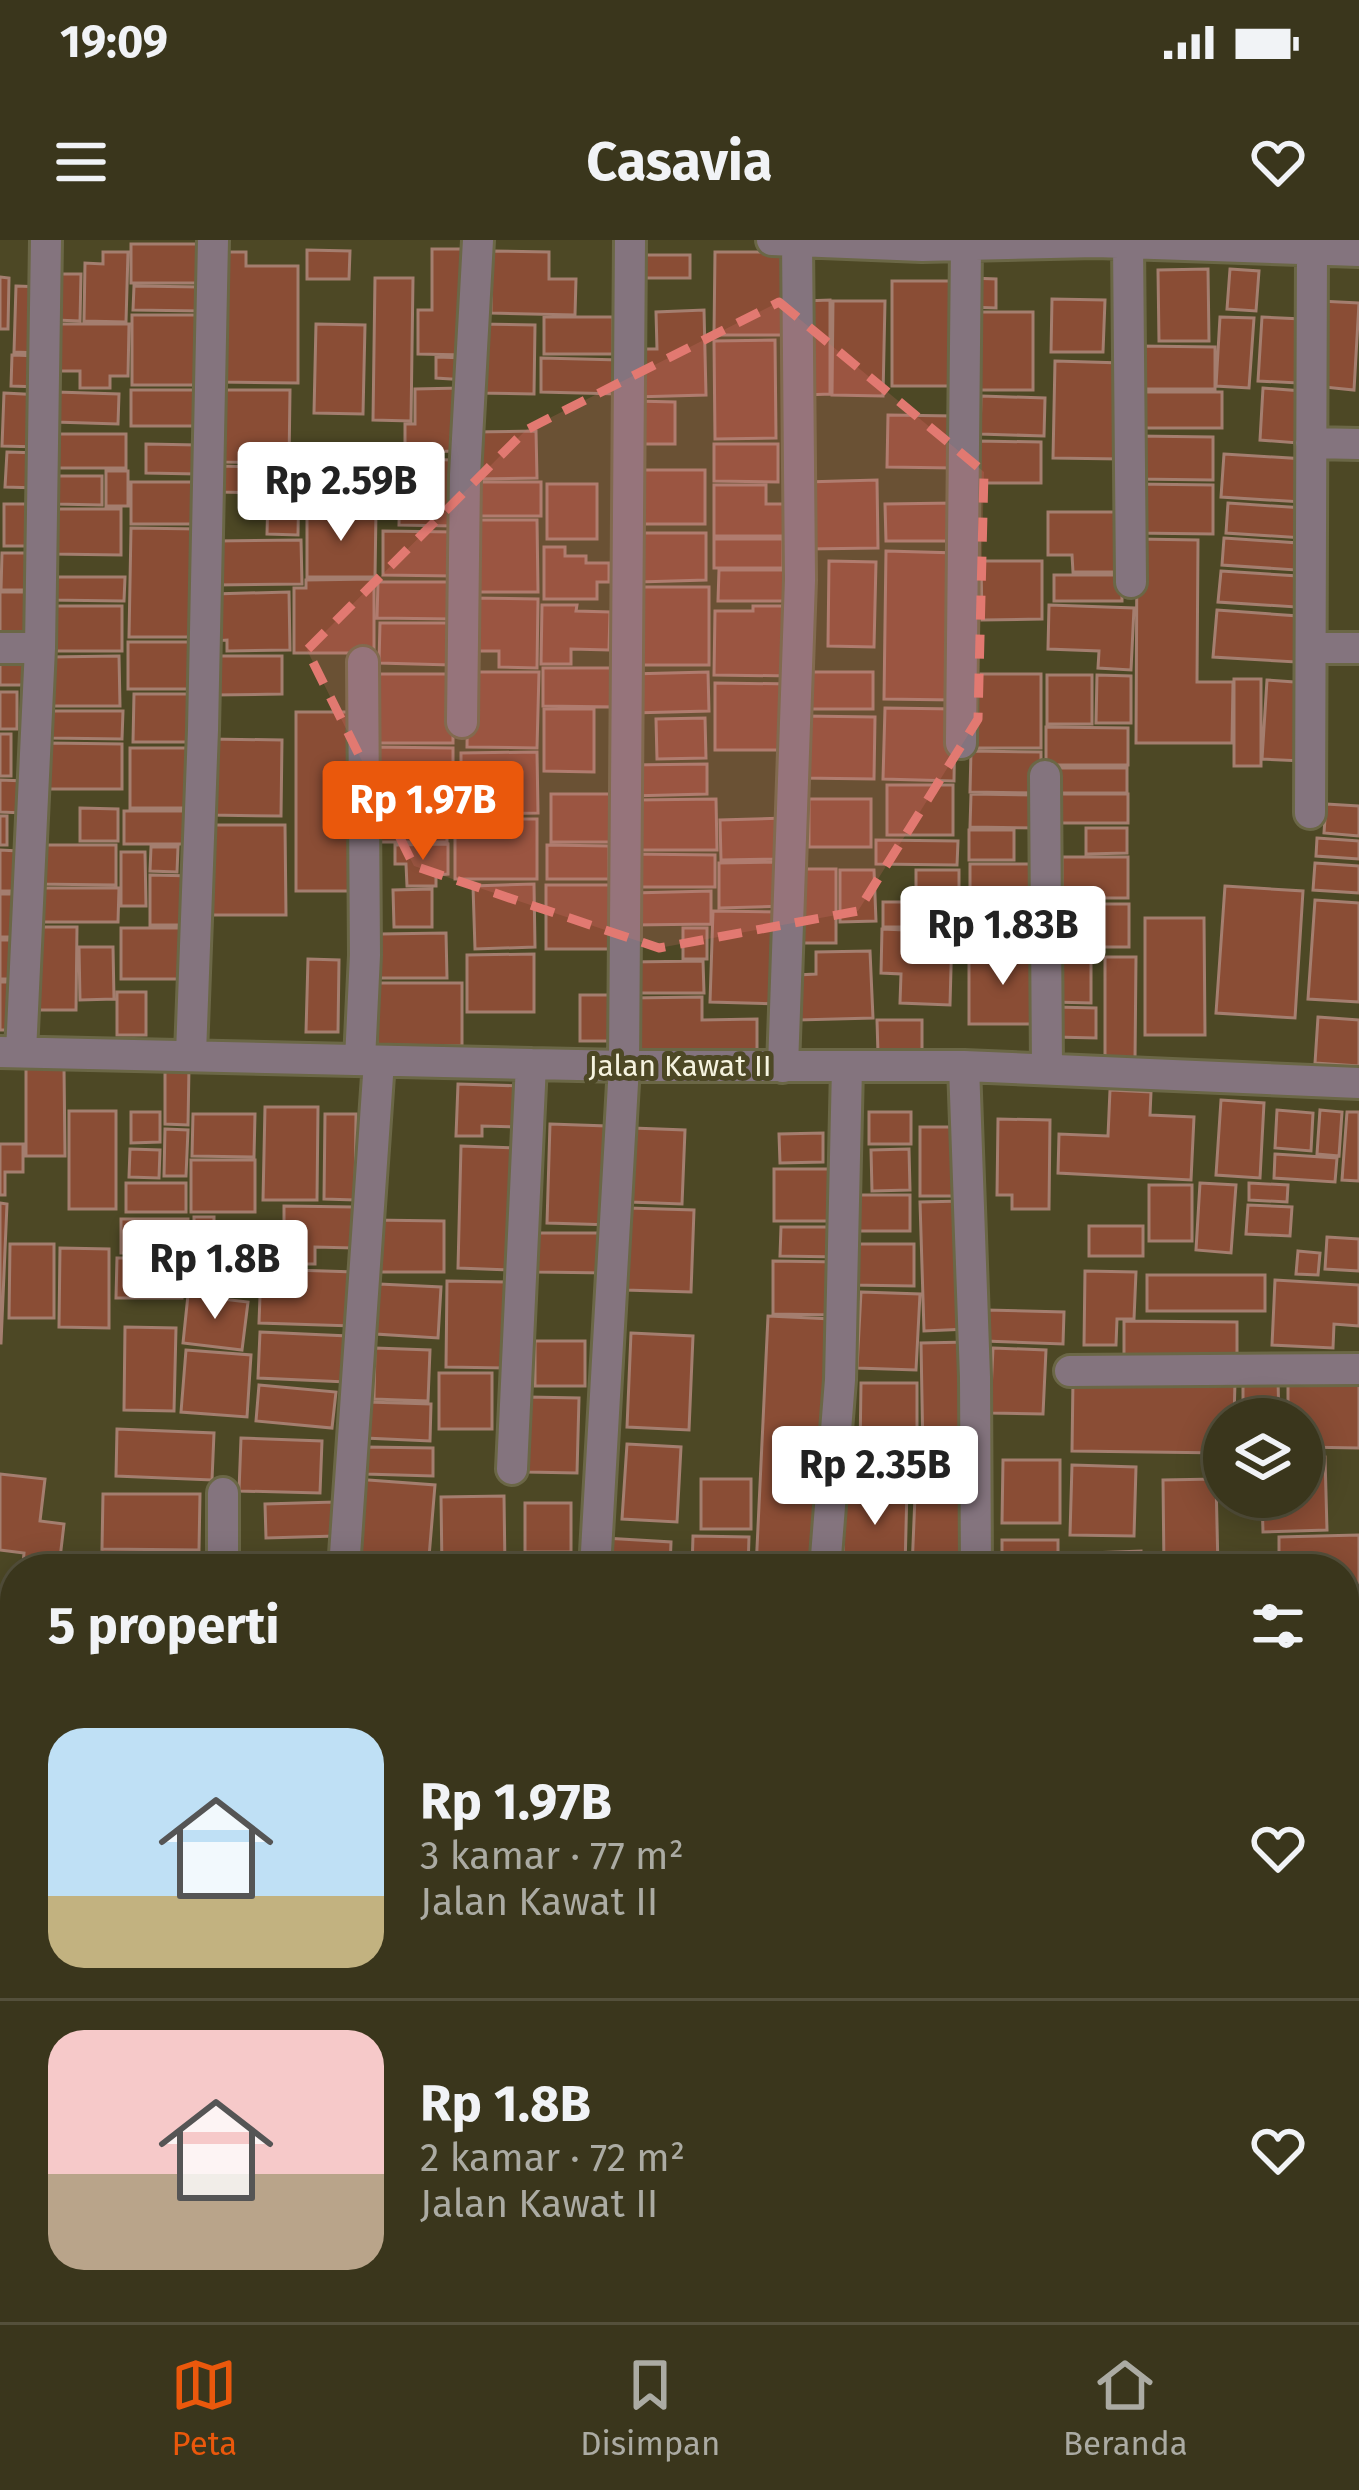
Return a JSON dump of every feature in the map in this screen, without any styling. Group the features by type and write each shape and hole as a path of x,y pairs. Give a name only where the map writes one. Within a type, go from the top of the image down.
{"street":[{"path":"10,1052 40,648 46,240"},
{"path":"191,1054 213,240"},
{"path":"462,722 465,475 478,240"},
{"path":"596,1554 624,1066 630,240"},
{"path":"772,240 965,246 1096,241 1359,250"},
{"path":"783,1067 800,580 797,241"},
{"path":"1128,242 1131,582"},
{"path":"961,743 965,246"},
{"path":"1310,813 1312,250"},
{"path":"1312,442 1359,444"},
{"path":"0,649 40,648"},
{"path":"1312,648 1359,648"},
{"path":"345,1554 369,1060 363,662"},
{"path":"1045,776 1047,1070"},
{"name":"Jalan Kawat II","path":"10,1052 624,1066 964,1066 1359,1083"},
{"path":"512,1468 531,1064"},
{"path":"964,1066 976,1554"},
{"path":"826,1554 840,1381 847,1067"},
{"path":"1070,1371 1359,1369"},
{"path":"223,1492 223,1554"}],"highlighted area":[{"path":"779,302 984,472 978,719 858,911 659,948 414,866 307,650 526,430"}],"building":[{"path":"131,244 204,244 204,283 131,283"},
{"path":"432,249 467,249 466,355 418,354 418,310 432,310"},
{"path":"307,250 350,251 349,279 307,279"},
{"path":"492,251 549,252 549,279 576,279 575,315 491,313"},
{"path":"103,252 128,252 126,322 84,321 85,263 103,264"},
{"path":"220,252 246,252 246,266 298,266 298,383 219,382"},
{"path":"715,252 788,252 787,335 714,335"},
{"path":"640,255 690,255 690,278 640,278"},
{"path":"1208,269 1209,341 1159,341 1158,270"},
{"path":"1230,269 1259,271 1256,311 1227,309"},
{"path":"55,274 81,274 80,321 55,320"},
{"path":"0,277 9,278 8,329 0,329"},
{"path":"375,278 413,278 411,421 373,420"},
{"path":"970,278 996,279 996,308 969,307"},
{"path":"892,281 961,281 960,386 892,386"},
{"path":"16,286 42,287 40,353 14,352"},
{"path":"134,286 202,287 202,311 133,310"},
{"path":"1052,299 1105,300 1103,352 1051,352"},
{"path":"830,300 830,394 804,395 804,301"},
{"path":"833,301 885,301 883,396 832,395"},
{"path":"1320,301 1359,303 1354,390 1314,386"},
{"path":"704,310 706,395 634,397 633,349 657,349 656,312"},
{"path":"978,312 1033,312 1033,390 978,390"},
{"path":"132,315 196,315 196,385 132,385"},
{"path":"544,317 613,317 613,354 544,354"},
{"path":"1220,317 1254,318 1249,388 1216,386"},
{"path":"1262,317 1302,319 1298,383 1258,381"},
{"path":"52,324 129,324 128,376 110,376 110,388 80,388 80,371 52,371"},
{"path":"316,324 365,325 363,414 314,413"},
{"path":"478,324 535,325 534,394 477,393"},
{"path":"775,340 776,438 715,439 714,341"},
{"path":"1140,346 1215,347 1215,389 1139,389"},
{"path":"12,355 41,356 40,387 11,386"},
{"path":"436,357 467,358 466,380 436,378"},
{"path":"541,358 620,360 619,394 541,392"},
{"path":"1055,361 1122,363 1120,459 1053,458"},
{"path":"461,388 462,451 405,452 405,424 415,424 415,389"},
{"path":"1263,388 1302,391 1298,443 1260,440"},
{"path":"131,390 194,390 194,426 131,426"},
{"path":"224,390 290,390 289,463 223,462"},
{"path":"56,392 119,394 118,424 55,422"},
{"path":"1145,392 1222,392 1222,428 1145,428"},
{"path":"4,393 42,395 40,447 2,446"},
{"path":"981,396 1045,398 1044,436 980,434"},
{"path":"634,401 675,402 675,444 633,444"},
{"path":"888,415 954,416 953,468 887,467"},
{"path":"536,431 537,478 472,479 472,432"},
{"path":"56,434 126,434 126,468 56,468"},
{"path":"1136,436 1213,437 1213,480 1135,479"},
{"path":"977,441 1041,442 1041,483 977,483"},
{"path":"146,444 197,445 197,474 146,473"},
{"path":"714,444 778,444 778,482 714,481"},
{"path":"7,452 40,453 38,488 5,487"},
{"path":"1224,454 1305,459 1302,502 1221,497"},
{"path":"400,459 455,460 454,526 399,525"},
{"path":"219,466 299,468 298,535 267,534 268,493 219,492"},
{"path":"631,470 705,470 705,524 631,524"},
{"path":"106,471 128,471 128,506 106,506"},
{"path":"55,476 102,476 102,505 55,504"},
{"path":"877,480 878,548 807,549 805,482"},
{"path":"131,482 196,482 196,524 131,524"},
{"path":"472,482 541,482 541,516 472,516"},
{"path":"547,484 597,484 597,539 547,539"},
{"path":"1135,484 1213,485 1213,534 1134,533"},
{"path":"714,485 766,485 766,504 786,504 785,536 714,536"},
{"path":"955,503 956,541 886,541 885,504"},
{"path":"1228,503 1304,508 1303,538 1226,533"},
{"path":"4,504 36,504 36,546 4,546"},
{"path":"53,509 121,509 121,555 52,554"},
{"path":"307,510 376,511 375,577 307,577"},
{"path":"1048,512 1120,512 1120,572 1073,572 1072,555 1048,555"},
{"path":"471,520 537,520 538,592 472,592"},
{"path":"131,528 199,529 198,637 129,637"},
{"path":"383,531 454,532 453,576 383,575"},
{"path":"638,533 706,533 706,580 639,582"},
{"path":"1224,538 1298,543 1296,570 1222,565"},
{"path":"714,539 783,539 783,568 714,568"},
{"path":"1137,539 1198,540 1197,682 1233,682 1232,743 1136,743"},
{"path":"301,540 302,584 215,585 215,541"},
{"path":"544,547 565,547 565,556 586,556 586,563 609,563 609,582 597,582 597,599 544,599"},
{"path":"886,551 957,553 954,700 884,699"},
{"path":"2,553 36,553 36,590 1,590"},
{"path":"829,561 876,562 874,647 828,646"},
{"path":"981,561 1042,561 1042,619 982,620"},
{"path":"719,570 786,570 785,601 718,601"},
{"path":"1221,571 1298,576 1296,607 1218,602"},
{"path":"1054,575 1122,575 1122,601 1054,601"},
{"path":"48,577 125,577 124,601 48,600"},
{"path":"374,579 374,653 294,653 294,588 306,588 306,580"},
{"path":"378,582 453,582 453,619 377,618"},
{"path":"642,587 709,587 709,665 642,665"},
{"path":"0,592 27,592 28,633 0,634"},
{"path":"289,592 290,650 227,651 227,640 214,641 213,594"},
{"path":"470,598 538,599 537,668 499,667 499,651 470,651"},
{"path":"542,605 610,612 609,650 571,649 571,664 541,664"},
{"path":"1049,605 1134,608 1131,670 1098,668 1099,651 1048,649"},
{"path":"47,606 122,606 122,651 47,651"},
{"path":"753,606 792,606 791,676 714,675 715,611 753,611"},
{"path":"1217,610 1298,616 1296,662 1213,657"},
{"path":"380,623 451,623 451,665 379,663"},
{"path":"128,642 196,642 196,689 128,689"},
{"path":"119,656 120,706 50,706 49,657"},
{"path":"214,656 282,656 282,694 215,695"},
{"path":"0,658 27,658 26,685 0,685"},
{"path":"543,668 617,668 617,707 543,706"},
{"path":"468,672 539,672 537,748 467,747"},
{"path":"708,672 709,711 632,713 630,674"},
{"path":"805,672 873,672 873,709 805,709"},
{"path":"374,674 453,674 453,743 374,743"},
{"path":"973,674 1041,674 1041,748 972,748"},
{"path":"1047,675 1092,675 1092,724 1047,724"},
{"path":"1097,675 1131,676 1131,723 1096,723"},
{"path":"1234,679 1261,679 1261,766 1234,766"},
{"path":"1267,680 1308,683 1303,761 1262,759"},
{"path":"715,683 792,684 791,750 715,750"},
{"path":"0,692 17,692 17,729 0,729"},
{"path":"134,694 191,694 190,742 133,742"},
{"path":"885,708 955,709 954,781 883,779"},
{"path":"544,709 594,709 594,772 544,771"},
{"path":"50,711 123,711 122,739 50,738"},
{"path":"296,712 355,712 356,891 296,891"},
{"path":"803,716 875,717 874,779 802,778"},
{"path":"705,718 706,758 657,759 656,719"},
{"path":"1046,727 1128,728 1128,765 1046,765"},
{"path":"0,734 11,734 11,776 0,776"},
{"path":"209,739 282,740 281,816 208,815"},
{"path":"48,743 122,744 122,789 48,789"},
{"path":"372,747 453,748 453,795 372,794"},
{"path":"130,748 194,748 194,808 130,808"},
{"path":"971,751 1041,752 1041,793 970,792"},
{"path":"537,752 538,813 461,814 461,753"},
{"path":"707,764 707,794 630,796 630,765"},
{"path":"1055,768 1127,768 1127,793 1055,793"},
{"path":"0,780 25,781 24,813 0,812"},
{"path":"887,785 953,785 953,835 887,835"},
{"path":"551,794 613,794 613,842 551,842"},
{"path":"971,794 1041,795 1041,828 970,827"},
{"path":"1055,794 1128,794 1128,823 1055,823"},
{"path":"716,799 717,850 637,850 637,800"},
{"path":"809,799 871,799 871,847 809,847"},
{"path":"1326,804 1359,806 1359,836 1324,833"},
{"path":"373,806 447,806 447,842 373,842"},
{"path":"80,808 118,809 118,841 80,841"},
{"path":"124,811 192,811 192,844 124,844"},
{"path":"0,816 7,816 7,845 0,845"},
{"path":"785,818 786,859 721,860 720,820"},
{"path":"455,819 537,819 537,879 455,879"},
{"path":"206,825 285,825 286,915 207,915"},
{"path":"1086,828 1127,828 1127,853 1086,854"},
{"path":"969,830 1014,830 1014,860 969,860"},
{"path":"1317,838 1359,841 1359,859 1316,856"},
{"path":"876,840 958,841 957,865 876,864"},
{"path":"448,844 448,874 436,875 436,886 407,886 406,864 395,864 395,845"},
{"path":"33,845 116,845 116,885 33,884"},
{"path":"547,845 609,846 609,879 547,879"},
{"path":"151,847 178,847 177,872 150,871"},
{"path":"0,850 18,851 16,891 0,891"},
{"path":"121,852 145,852 146,906 121,906"},
{"path":"630,854 715,855 715,887 630,887"},
{"path":"1062,857 1128,857 1128,898 1062,898"},
{"path":"784,862 785,906 719,908 719,863"},
{"path":"1315,863 1359,866 1359,893 1313,890"},
{"path":"970,864 1037,864 1036,889 970,889"},
{"path":"800,869 836,869 836,943 800,943"},
{"path":"840,870 874,870 876,921 840,922"},
{"path":"916,870 959,870 959,896 916,896"},
{"path":"150,875 194,876 193,925 150,925"},
{"path":"534,884 535,947 475,949 473,886"},
{"path":"546,885 615,885 615,949 546,949"},
{"path":"1225,886 1303,891 1295,1018 1216,1013"},
{"path":"35,888 119,888 118,922 35,922"},
{"path":"432,889 432,927 394,927 393,890"},
{"path":"711,891 711,924 634,925 633,893"},
{"path":"0,894 13,894 13,937 0,937"},
{"path":"970,894 1040,894 1040,920 969,919"},
{"path":"1315,900 1359,903 1359,1002 1308,999"},
{"path":"883,902 950,902 950,927 883,927"},
{"path":"1060,904 1129,904 1129,947 1060,947"},
{"path":"713,911 783,912 781,1004 710,1002"},
{"path":"1145,918 1204,918 1205,1035 1145,1035"},
{"path":"1037,923 1038,949 969,949 969,924"},
{"path":"31,927 77,927 76,1010 30,1010"},
{"path":"121,928 193,928 192,979 121,979"},
{"path":"683,928 707,928 707,959 683,959"},
{"path":"882,929 952,932 950,1005 900,1003 901,974 881,973"},
{"path":"446,933 447,978 380,978 380,934"},
{"path":"0,940 16,940 16,979 0,979"},
{"path":"79,947 113,947 114,999 80,1000"},
{"path":"870,951 873,1018 798,1020 797,975 816,974 816,952"},
{"path":"969,952 1038,953 1038,1024 969,1024"},
{"path":"534,954 534,1012 467,1012 467,955"},
{"path":"1054,956 1091,957 1091,1003 1053,1002"},
{"path":"1105,957 1136,957 1135,1061 1105,1061"},
{"path":"308,959 339,960 338,1032 306,1032"},
{"path":"703,961 704,993 631,993 630,962"},
{"path":"0,982 19,982 19,1030 0,1030"},
{"path":"377,983 462,983 462,1046 377,1045"},
{"path":"117,992 146,992 146,1035 117,1035"},
{"path":"580,995 617,995 617,1041 580,1041"},
{"path":"702,997 702,1020 757,1019 757,1054 631,1056 630,998"},
{"path":"1055,1007 1096,1008 1096,1038 1055,1037"},
{"path":"1318,1017 1359,1020 1359,1066 1315,1063"},
{"path":"877,1020 922,1020 922,1054 878,1054"},
{"path":"165,1067 189,1067 188,1125 165,1124"},
{"path":"26,1068 64,1068 65,1156 26,1156"},
{"path":"458,1084 522,1086 520,1127 482,1126 482,1136 456,1136"},
{"path":"1110,1090 1151,1092 1150,1115 1194,1117 1191,1180 1058,1173 1059,1134 1108,1136"},
{"path":"1221,1100 1264,1103 1260,1178 1216,1175"},
{"path":"265,1107 318,1107 317,1200 263,1200"},
{"path":"1277,1110 1313,1113 1311,1151 1275,1148"},
{"path":"1320,1110 1342,1112 1339,1156 1317,1154"},
{"path":"69,1111 116,1111 116,1209 69,1209"},
{"path":"131,1112 160,1112 160,1142 131,1143"},
{"path":"869,1112 911,1112 911,1144 869,1144"},
{"path":"1347,1112 1359,1112 1359,1181 1342,1180"},
{"path":"193,1114 255,1114 254,1157 192,1156"},
{"path":"325,1114 356,1114 355,1200 324,1199"},
{"path":"998,1119 1050,1120 1049,1209 1012,1209 1012,1195 997,1195"},
{"path":"550,1124 607,1126 613,1225 547,1223"},
{"path":"920,1127 962,1127 961,1196 920,1196"},
{"path":"632,1128 685,1130 682,1204 630,1202"},
{"path":"165,1129 188,1130 186,1176 164,1176"},
{"path":"823,1133 823,1162 780,1163 779,1134"},
{"path":"0,1144 23,1144 23,1172 5,1172 5,1195 0,1195"},
{"path":"461,1146 515,1148 512,1270 458,1268"},
{"path":"130,1149 160,1150 159,1178 129,1177"},
{"path":"909,1149 910,1190 872,1191 871,1150"},
{"path":"1275,1154 1337,1158 1335,1182 1274,1178"},
{"path":"191,1160 255,1160 255,1212 191,1212"},
{"path":"774,1169 831,1169 831,1221 774,1221"},
{"path":"126,1183 186,1183 186,1212 126,1212"},
{"path":"1200,1183 1236,1185 1231,1253 1196,1250"},
{"path":"1249,1183 1288,1185 1287,1202 1249,1200"},
{"path":"1149,1185 1192,1185 1192,1241 1149,1241"},
{"path":"854,1195 910,1195 910,1231 854,1231"},
{"path":"964,1201 968,1329 924,1331 920,1202"},
{"path":"0,1203 7,1204 1,1343 0,1343"},
{"path":"1248,1205 1292,1207 1290,1236 1246,1234"},
{"path":"284,1206 354,1207 353,1248 315,1247 315,1264 273,1264 274,1233 284,1233"},
{"path":"628,1208 694,1210 691,1292 625,1290"},
{"path":"194,1217 214,1217 214,1237 245,1237 245,1290 194,1291"},
{"path":"121,1219 188,1219 188,1253 121,1253"},
{"path":"371,1220 444,1221 444,1272 370,1272"},
{"path":"1089,1226 1143,1226 1143,1256 1089,1256"},
{"path":"781,1227 841,1227 840,1257 780,1256"},
{"path":"537,1233 608,1233 608,1273 537,1272"},
{"path":"1327,1237 1359,1239 1359,1271 1325,1269"},
{"path":"10,1244 54,1244 54,1318 9,1318"},
{"path":"850,1244 914,1244 914,1286 850,1285"},
{"path":"60,1248 109,1249 109,1328 59,1327"},
{"path":"1298,1251 1320,1253 1318,1275 1296,1274"},
{"path":"117,1258 182,1258 182,1298 116,1298"},
{"path":"773,1261 840,1262 839,1315 773,1314"},
{"path":"261,1269 355,1272 353,1326 259,1323"},
{"path":"1085,1271 1136,1272 1134,1319 1117,1319 1116,1345 1084,1345"},
{"path":"1147,1275 1265,1275 1265,1311 1147,1311"},
{"path":"1275,1280 1359,1285 1359,1326 1334,1324 1333,1348 1272,1345"},
{"path":"447,1281 507,1282 505,1368 446,1367"},
{"path":"379,1284 441,1287 438,1338 376,1334"},
{"path":"861,1292 920,1294 916,1370 857,1368"},
{"path":"188,1295 248,1302 242,1350 183,1343"},
{"path":"986,1310 1064,1312 1063,1344 985,1341"},
{"path":"768,1316 832,1319 821,1554 757,1554"},
{"path":"1124,1321 1237,1322 1237,1365 1124,1364"},
{"path":"125,1327 176,1328 174,1411 124,1410"},
{"path":"260,1332 348,1336 346,1382 258,1378"},
{"path":"631,1333 693,1336 689,1430 627,1427"},
{"path":"535,1341 585,1341 585,1386 535,1386"},
{"path":"969,1342 971,1455 923,1455 921,1343"},
{"path":"375,1348 430,1350 428,1401 374,1399"},
{"path":"993,1348 1046,1350 1043,1414 990,1413"},
{"path":"186,1350 251,1355 247,1417 181,1412"},
{"path":"439,1373 492,1373 492,1429 439,1429"},
{"path":"1073,1380 1235,1382 1235,1398 1203,1398 1203,1453 1072,1451"},
{"path":"1278,1380 1278,1398 1243,1398 1243,1382"},
{"path":"1288,1380 1359,1381 1359,1448 1323,1447 1323,1398 1288,1398"},
{"path":"861,1383 917,1383 917,1453 860,1452"},
{"path":"259,1385 336,1392 332,1428 256,1421"},
{"path":"528,1397 579,1398 577,1473 527,1472"},
{"path":"367,1402 431,1404 430,1441 365,1438"},
{"path":"117,1429 214,1433 212,1480 116,1476"},
{"path":"241,1438 322,1441 320,1493 239,1491"},
{"path":"627,1444 681,1447 677,1522 622,1519"},
{"path":"365,1447 433,1448 433,1476 365,1474"},
{"path":"1325,1457 1327,1530 1263,1532 1263,1518 1323,1518"},
{"path":"1003,1460 1060,1460 1060,1523 1002,1523"},
{"path":"1072,1465 1136,1467 1134,1536 1070,1535"},
{"path":"916,1472 971,1474 968,1554 913,1554"},
{"path":"0,1474 45,1479 40,1521 64,1524 61,1554 0,1550"},
{"path":"355,1479 435,1485 429,1554 349,1554"},
{"path":"701,1479 751,1479 751,1529 701,1529"},
{"path":"1203,1479 1203,1518 1217,1518 1218,1554 1164,1554 1163,1480"},
{"path":"844,1486 907,1487 905,1554 843,1554"},
{"path":"103,1494 200,1494 199,1550 102,1549"},
{"path":"504,1496 505,1554 442,1554 441,1497"},
{"path":"335,1502 336,1536 266,1538 265,1504"},
{"path":"525,1503 571,1503 571,1552 525,1552"},
{"path":"1359,1535 1359,1554 1279,1554 1279,1537"},
{"path":"693,1536 749,1537 748,1554 692,1554"},
{"path":"604,1538 671,1542 671,1554 603,1554"},
{"path":"1002,1540 1058,1540 1058,1554 1002,1554"},
{"path":"102,1549 190,1550 190,1554 102,1554"},
{"path":"1141,1551 1141,1554 1064,1554"}]}
